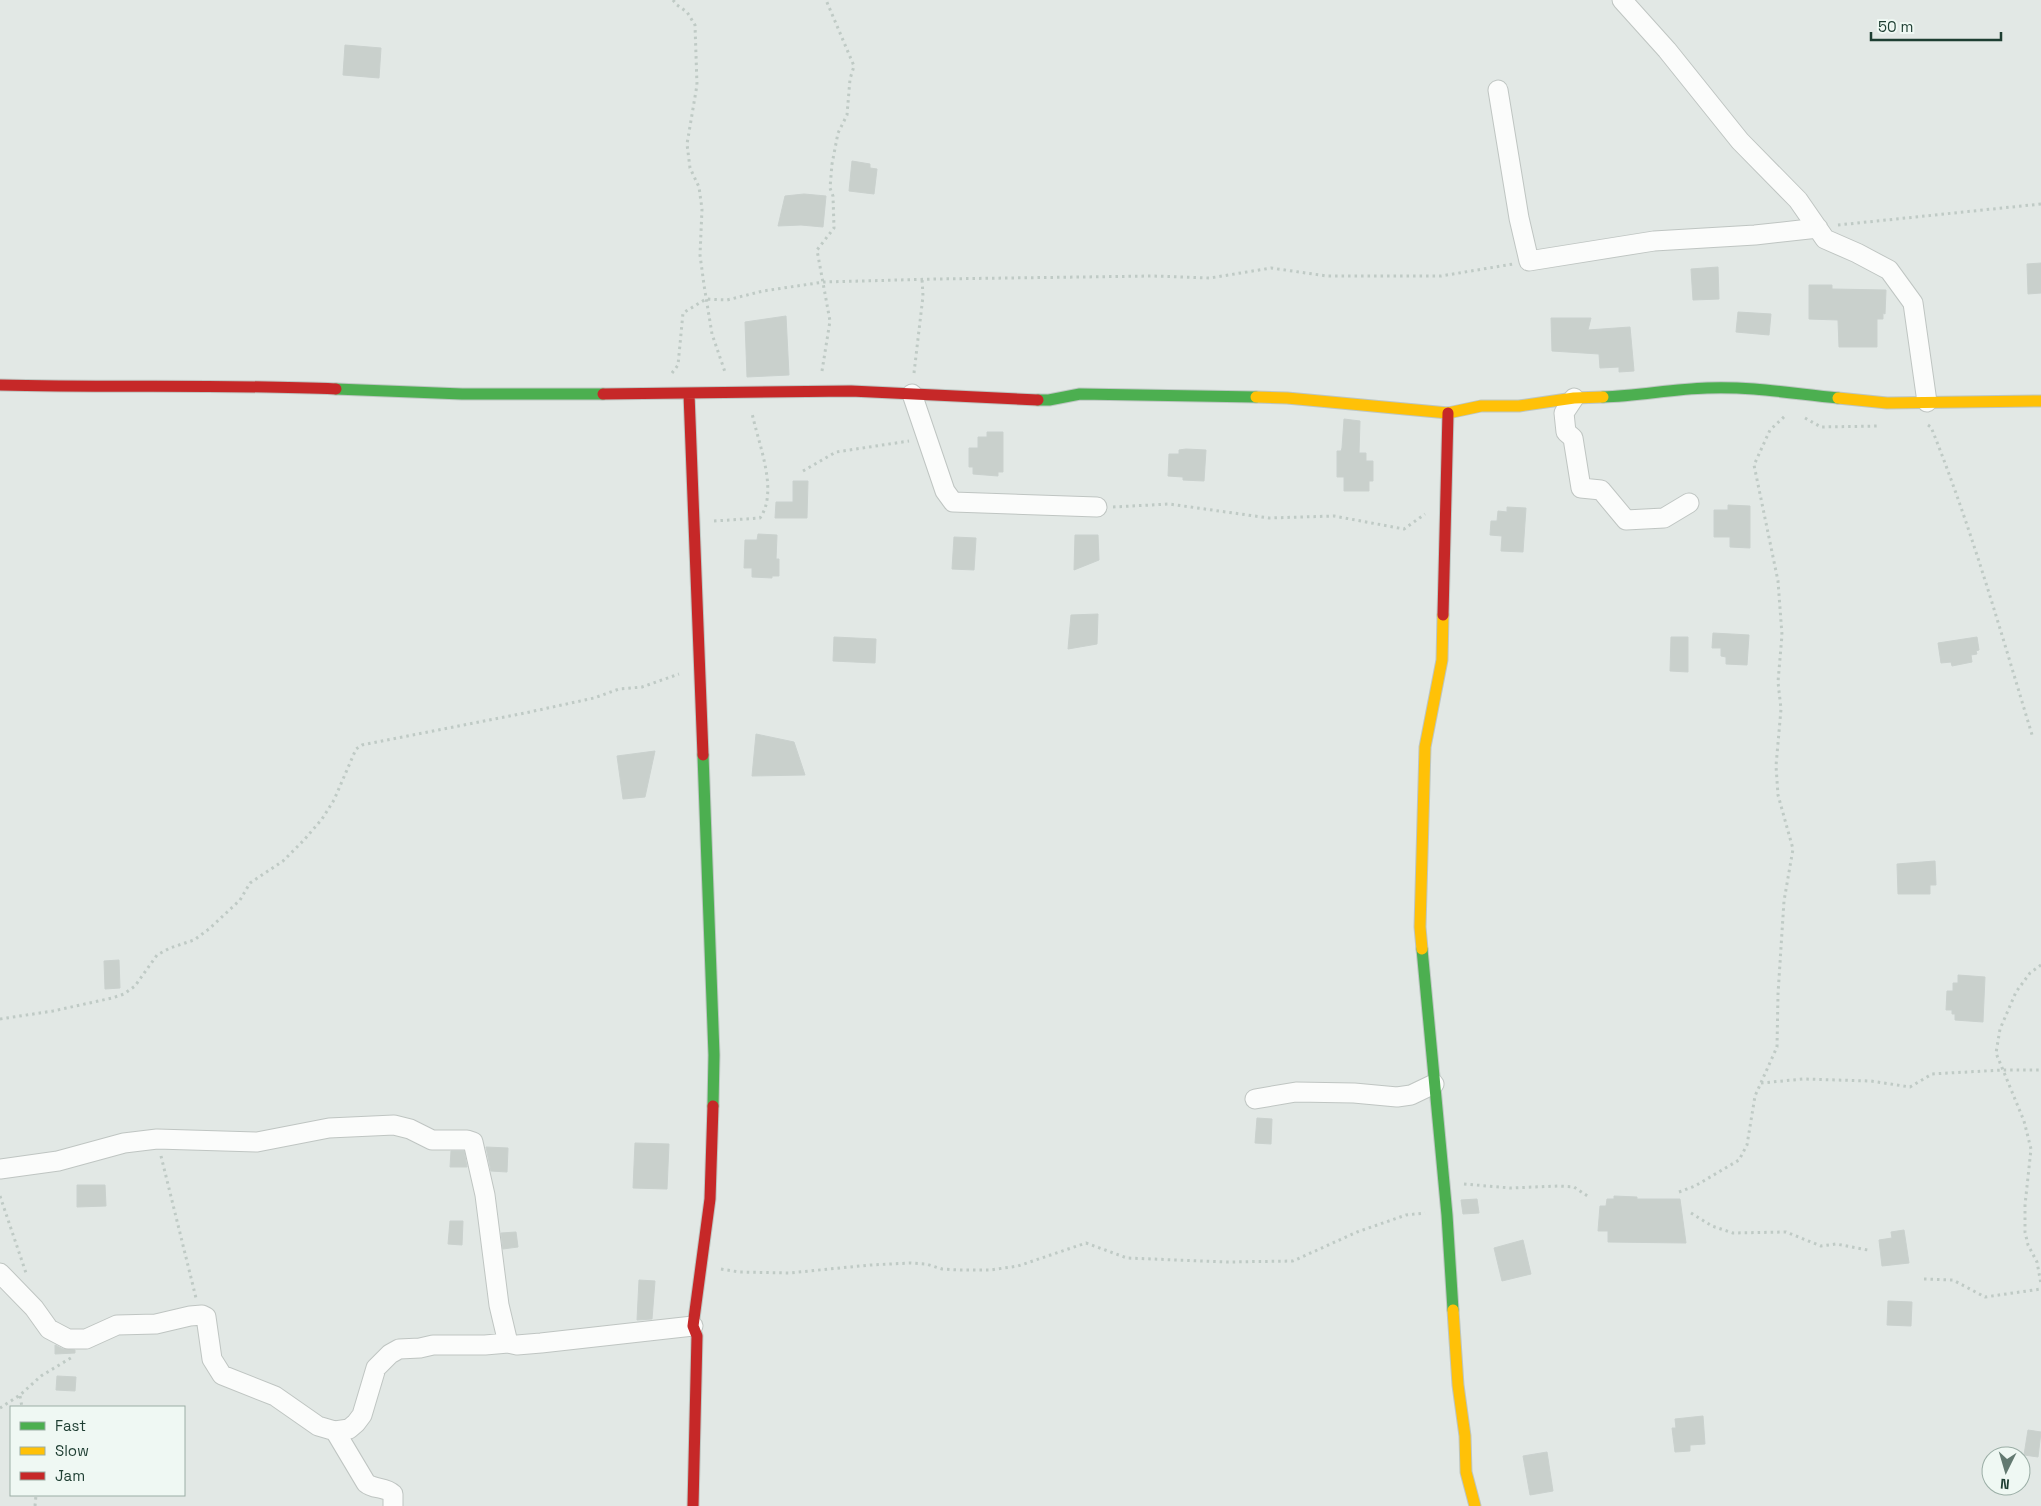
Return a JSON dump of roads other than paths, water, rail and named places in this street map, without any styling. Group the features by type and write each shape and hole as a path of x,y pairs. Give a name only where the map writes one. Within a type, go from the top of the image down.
{"street":[{"path":"1622,0 1667,50 1740,141 1798,200 1825,239 1890,270 1913,303 1927,402"},
{"path":"1498,90 1520,218 1530,261 1654,241 1755,235 1818,228"},
{"path":"0,385 64,387 273,386 462,394 823,392 1030,400 1049,400 1080,394 1286,398 1448,413 1481,406 1519,406 1574,398 1631,396 1707,388 1741,389 1887,403 2041,401"},
{"path":"689,394 714,1055 710,1199 693,1326 697,1336 693,1506"},
{"path":"912,394 945,491 953,502 1098,507"},
{"path":"1574,398 1564,413 1566,432 1573,438 1580,488 1601,490 1626,520 1664,518 1689,503"},
{"path":"1448,413 1442,660 1425,747 1420,927 1447,1215 1456,1372 1465,1436 1466,1472 1475,1506"},
{"path":"1255,1099 1296,1092 1354,1093 1397,1097 1411,1095 1434,1084"},
{"path":"0,1169 58,1161 124,1143 157,1139 258,1142 329,1128 394,1125 432,1140 473,1142 485,1195 498,1305 508,1343"},
{"path":"0,1273 34,1308 50,1329 68,1339 86,1339 117,1325 156,1324 202,1315 206,1317 208,1325 212,1360 222,1375 275,1396 318,1426 335,1431 350,1429 356,1423 362,1415 376,1368 390,1354 399,1349 433,1345 508,1343 518,1345 693,1326"},
{"path":"335,1431 370,1488 390,1491 393,1494 393,1506"}]}
